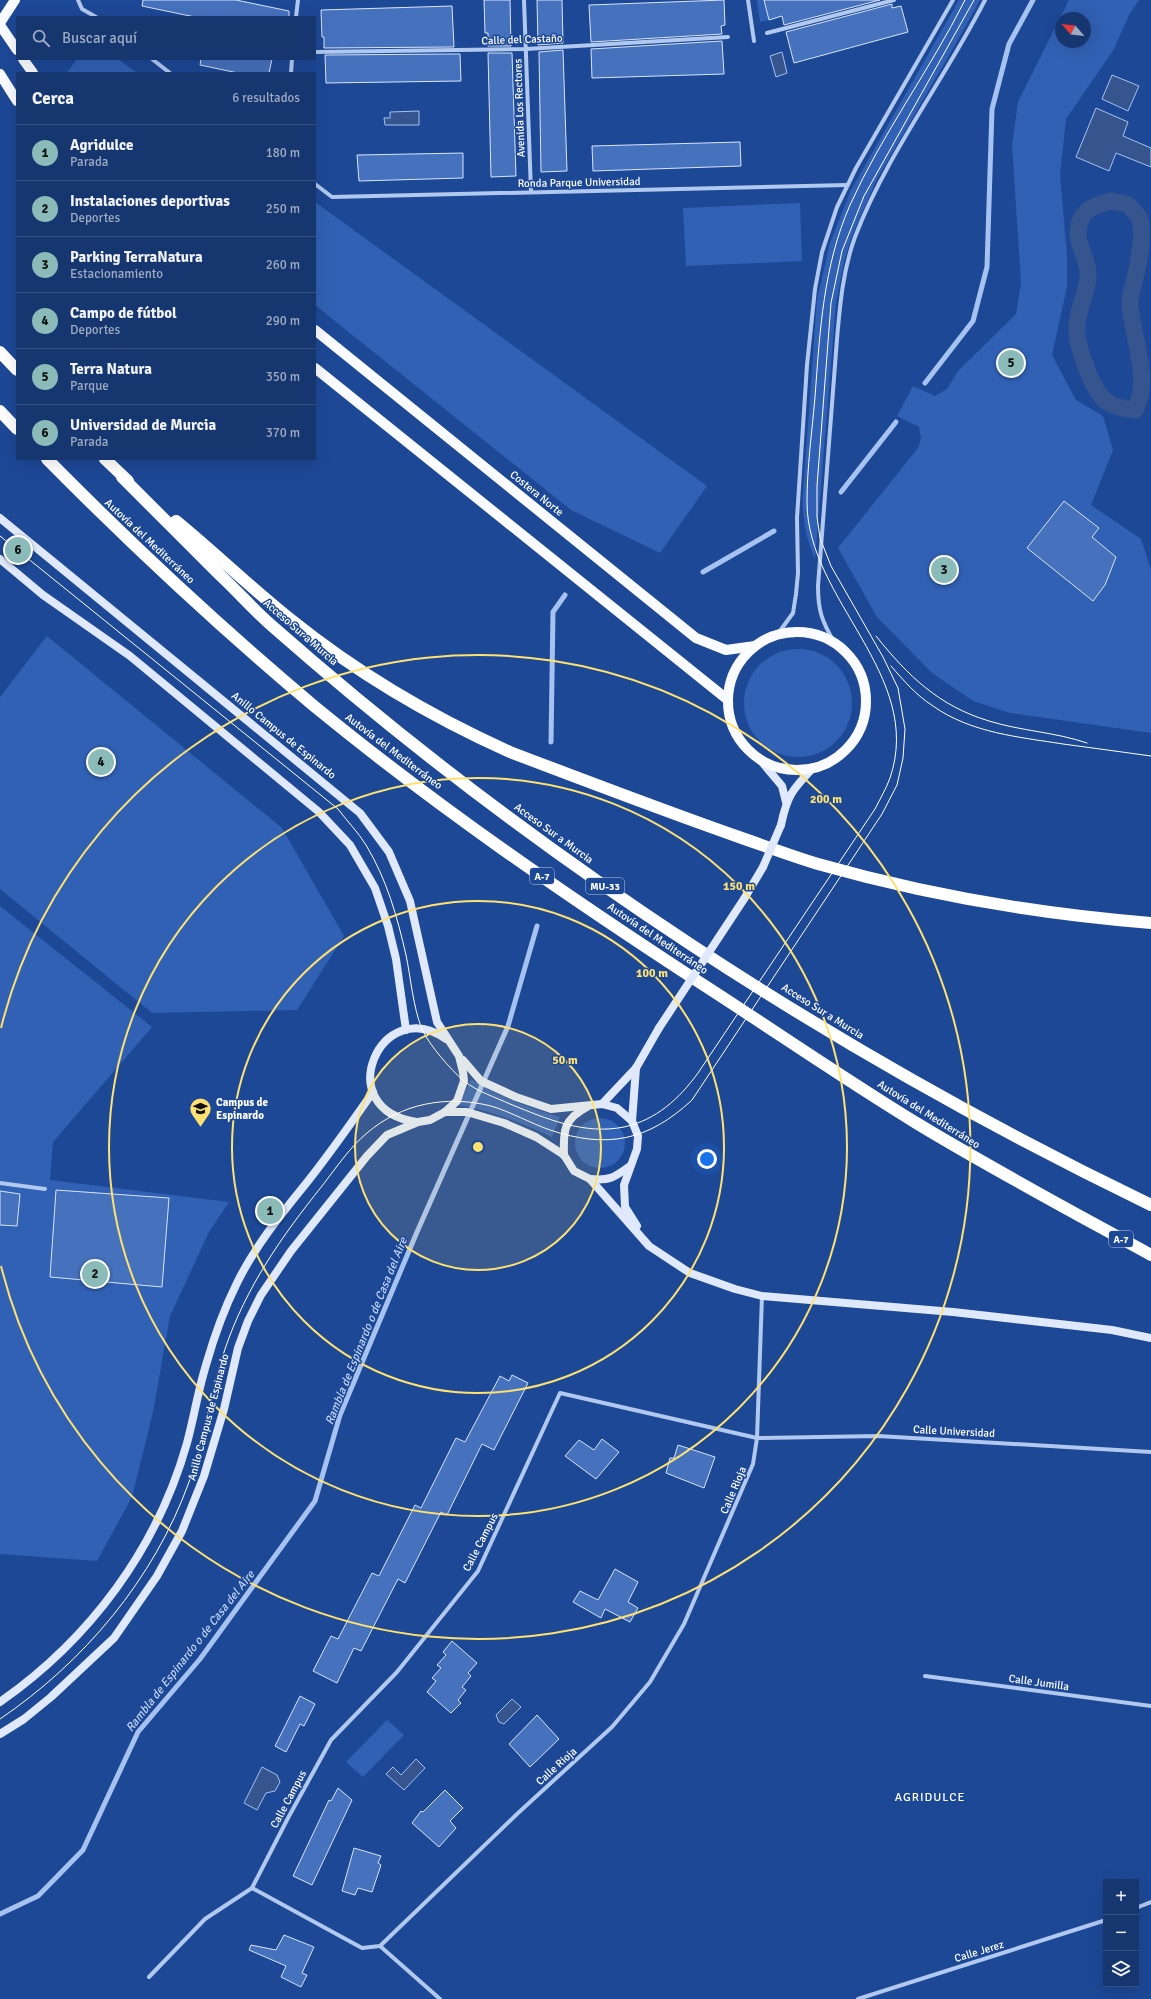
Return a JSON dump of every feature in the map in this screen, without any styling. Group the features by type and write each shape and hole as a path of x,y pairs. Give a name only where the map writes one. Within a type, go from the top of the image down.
{"highway":[{"path":"0,352 16,369"},
{"path":"0,411 16,428"},
{"name":"Autovía del Mediterráneo","path":"48,460 160,569 254,654 345,730 449,809 560,889 917,1123 1037,1193 1151,1255"},
{"path":"106,460 122,476 220,556 290,619 324,645 368,675 418,705 481,739 510,752 703,824 816,863 868,877 933,892 1012,907 1151,923"},
{"name":"Acceso Sur a Murcia","path":"122,476 268,623 382,718 549,848 713,958 921,1086 1045,1152 1151,1205"},
{"path":"1091,1222 1151,1249"}],"main road":[{"path":"15,0 0,24 16,48"},
{"path":"24,60 32,72"},
{"path":"0,74 16,99"},
{"name":"Costera Norte","path":"316,331 696,638 726,650 755,646 777,635 796,632 810,634 834,642 845,651 854,662 861,675 865,688 866,703 860,730 844,752 833,760 812,769 794,770 777,768 761,760 747,749 736,735 730,718 728,700 731,680 741,662 755,646"},
{"path":"316,369 728,700"},
{"name":"Anillo Campus de Espinardo","path":"0,518 360,813 389,852 410,901 437,1022 459,1056 464,1081 457,1101 445,1112 430,1120 418,1122 387,1134 367,1156 291,1252 261,1296 248,1321 238,1348 224,1409 204,1476 182,1530 158,1576 114,1638 52,1696 24,1719 0,1734"},
{"path":"0,559 43,595 130,656 318,812 350,845 375,888 388,926 396,959 406,1030"},
{"path":"761,760 782,786 786,802"},
{"path":"602,1104 636,1068 659,1028 744,899 763,867 781,825 786,802 793,788 812,769"},
{"name":"Anillo Campus de Espinardo","path":"418,1122 402,1120 381,1106 373,1092 370,1076 372,1060 379,1047 391,1036 406,1030 423,1030 436,1033 450,1042"},
{"path":"459,1056 468,1068 482,1081 516,1097 552,1109 602,1104 617,1108 632,1121"},
{"path":"636,1068 632,1121 638,1136 637,1149 624,1185 625,1207 650,1246"},
{"name":"Anillo Campus de Espinardo","path":"0,1702 35,1676 63,1651 90,1622 130,1569 161,1512 174,1481 187,1444 213,1341 237,1282 277,1220 343,1135 373,1092"},
{"path":"564,1155 563,1132 575,1113 590,1105"},
{"path":"445,1112 467,1112 504,1123 536,1137 564,1155 574,1171 590,1180 650,1246 690,1272 735,1290 762,1296 953,1312 1112,1330 1151,1338"},
{"path":"590,1180 605,1180 614,1178 630,1166"}],"street":[{"path":"78,0 82,9 94,16"},
{"path":"296,16 298,0"},
{"name":"Avenida Los Rectores","path":"524,0 531,192"},
{"path":"748,0 754,41"},
{"path":"767,33 894,0"},
{"path":"777,635 792,613 796,594 797,518 808,357 815,289 828,233 847,185 953,0"},
{"path":"834,642 822,620 818,607 818,586 836,339 847,265 855,238 875,193 985,0"},
{"name":"Calle del Castaño","path":"316,52 526,49 728,37"},
{"path":"153,60 169,72"},
{"path":"291,72 292,60"},
{"name":"Ronda Parque Universidad","path":"316,185 332,197 847,185"},
{"path":"0,1184 45,1189"},
{"name":"Calle Rioja","path":"380,1946 517,1814 612,1727 650,1682 684,1624 742,1493 753,1464 757,1438 762,1296"},
{"name":"Calle Campus","path":"252,1888 288,1818 331,1740 397,1672 478,1571 560,1393 757,1438"},
{"name":"Calle Universidad","path":"757,1438 878,1436 1151,1452"},
{"name":"Calle Jumilla","path":"925,1676 1151,1706"},
{"path":"149,1976 204,1919 252,1888 362,1948 380,1946 440,1999"},
{"path":"1139,1907 1151,1902"},
{"name":"Calle Jerez","path":"858,1999 1103,1921"}],"shaded area":[{"path":"757,0 764,0 769,20 760,22"},
{"path":"959,0 980,0 877,179 853,233 845,258 836,303 815,559 805,526 803,493 817,300 830,243 851,190"},
{"path":"1069,0 1139,0 1129,15 1114,49 1066,119 1060,175 1067,255 1067,287 1052,355 1076,400 1103,416 1113,450 1091,505 1141,539 1151,570 1151,733 1010,713 973,701 932,673 877,617 838,548 918,448 921,438 919,427 897,416 913,386 935,396 947,389 958,371 1016,314 1021,283 1012,145 1018,102 1055,28 1055,48 1091,48 1091,12 1063,12"},
{"path":"782,52 787,73 776,77 770,56"},
{"path":"76,60 119,60 136,72 68,72"},
{"path":"1112,75 1139,86 1128,111 1102,99"},
{"path":"1096,108 1128,122 1123,136 1151,148 1151,167 1116,153 1109,171 1076,157"},
{"path":"419,111 419,125 385,125 384,118 390,118 390,112"},
{"path":"316,203 707,486 660,553 571,510 316,306"},
{"path":"800,203 802,261 686,266 683,208"},
{"path":"47,636 282,828 344,936 297,1010 152,1013 0,889 0,697"},
{"path":"798,649 819,653 836,665 848,682 852,703 848,724 836,741 819,753 798,757 777,753 760,741 748,724 744,703 748,682 760,665 777,653"},
{"path":"0,906 152,1027 53,1142 50,1180 229,1202 209,1232 170,1316 153,1412 132,1497 97,1561 0,1554"},
{"path":"471,1079 503,1096 560,1117 552,1137 507,1118 459,1105"},
{"path":"600,1118 614,1122 621,1129 625,1143 621,1157 614,1164 600,1168 586,1164 579,1157 575,1143 579,1129 586,1122"},
{"path":"512,1699 521,1707 504,1724 499,1722 496,1715"},
{"path":"387,1720 404,1735 363,1777 346,1762"},
{"path":"416,1759 425,1768 404,1790 386,1774 393,1767 401,1775"},
{"path":"262,1767 277,1775 280,1782 275,1791 266,1793 257,1810 244,1803"}],"building":[{"path":"143,0 236,0 289,11 289,16 190,16 142,6"},
{"path":"484,0 510,0 511,46 488,46 488,33 485,33"},
{"path":"537,0 562,0 563,43 538,45"},
{"path":"724,0 725,25 721,26 722,34 591,42 589,5"},
{"path":"764,0 880,0 784,25 782,16 769,20"},
{"path":"892,4 892,8 901,6 908,32 794,63 786,32"},
{"path":"452,6 454,47 324,48 321,10"},
{"path":"722,41 724,74 592,78 591,49"},
{"path":"563,50 567,171 541,172 539,52"},
{"path":"488,53 512,53 516,176 491,177"},
{"path":"460,54 461,81 326,83 325,55"},
{"path":"201,60 272,60 269,72 233,72 200,65"},
{"path":"740,142 741,166 593,171 592,146"},
{"path":"463,153 463,178 359,181 357,155"},
{"path":"1064,501 1099,528 1092,537 1116,557 1105,585 1093,601 1027,548"},
{"path":"56,1190 169,1198 162,1287 50,1277"},
{"path":"0,1191 20,1194 17,1226 0,1225"},
{"path":"512,1375 528,1383 494,1450 482,1444 447,1515 441,1512 405,1583 398,1579 361,1651 354,1648 337,1683 313,1671 331,1636 338,1639 372,1573 379,1576 415,1505 421,1508 456,1438 465,1442 500,1376 509,1381"},
{"path":"602,1439 619,1452 596,1479 565,1456 579,1440 594,1450"},
{"path":"678,1445 715,1457 704,1488 666,1473 670,1458 674,1458"},
{"path":"615,1569 638,1582 628,1602 638,1608 630,1622 605,1609 601,1618 573,1602 580,1591 598,1600"},
{"path":"452,1641 477,1663 468,1673 471,1676 462,1687 466,1690 458,1700 461,1703 451,1713 427,1692 436,1681 432,1678 441,1668 437,1665 446,1655 443,1652"},
{"path":"300,1696 315,1704 304,1726 300,1724 286,1752 275,1746"},
{"path":"537,1715 559,1739 530,1767 509,1744"},
{"path":"338,1788 352,1800 312,1885 293,1876 329,1800 331,1801"},
{"path":"445,1790 463,1808 450,1821 456,1828 439,1847 412,1823 421,1811 423,1812"},
{"path":"354,1848 381,1856 378,1863 381,1865 372,1892 358,1888 355,1895 342,1891"},
{"path":"284,1935 314,1947 302,1973 307,1975 301,1987 281,1977 286,1966 249,1950 251,1945 276,1950"}],"waterway":[{"name":"Rambla de Espinardo o de Casa del Aire","path":"925,383 973,321 987,267 992,109 1009,44 1033,0"},
{"path":"1111,201 1127,204 1137,214 1141,224 1140,249 1130,302 1141,372 1140,398 1135,410 1112,405 1101,396 1087,369 1080,348 1077,332 1078,317 1088,280 1087,265 1079,239 1079,225 1082,217 1088,211 1095,206 1111,201"},
{"name":"Rambla de Espinardo o de Casa del Aire","path":"841,492 896,422"},
{"name":"Rambla de Espinardo o de Casa del Aire","path":"703,572 774,531"},
{"name":"Rambla de Espinardo o de Casa del Aire","path":"551,742 553,612 565,595"},
{"name":"Rambla de Espinardo o de Casa del Aire","path":"0,1914 38,1896 83,1850 138,1732 200,1659 315,1501 340,1415 417,1232 508,1026 537,926"}],"tram line":[{"path":"0,536 338,809 366,845 386,885 403,941 414,1002 422,1029 441,1057 464,1081 481,1091 524,1110 552,1120 580,1127 595,1129 624,1127 636,1124 656,1114 675,1100 698,1073 875,809 890,778 896,741 892,705 879,671 825,572 812,538 807,502 807,489 821,324 828,276 841,228 850,205 891,127 937,52 965,0"},
{"path":"0,1719 60,1672 87,1645 113,1616 136,1585 157,1552 174,1518 195,1466 220,1365 243,1304 254,1283 279,1243 343,1158 355,1145 367,1133 395,1115 410,1108 442,1102 458,1101 491,1106 550,1130 571,1136 590,1139 608,1140 626,1138 643,1133 659,1125 676,1114 692,1100 882,814 897,785 903,758 905,729 898,688 883,657 831,566 820,538 817,517 817,486 831,303 842,251 864,196 974,0"},
{"path":"876,636 913,677 926,688 955,707 971,715 989,721 1063,736 1087,743"},
{"path":"891,666 910,688 927,702 948,715 979,728 1029,739 1151,756"}],"place":[{"name":"Terra Natura","path":"1011,363"},
{"name":"Universidad de Murcia","path":"18,550"},
{"name":"Parking TerraNatura","path":"944,570"},
{"name":"Campo de fútbol","path":"101,762"},
{"name":"Campus de Espinardo","path":"201,1128"},
{"name":"Agridulce","path":"270,1211"},
{"name":"Instalaciones deportivas","path":"95,1274"}],"district":[{"name":"AGRIDULCE","path":"930,1797"}]}
